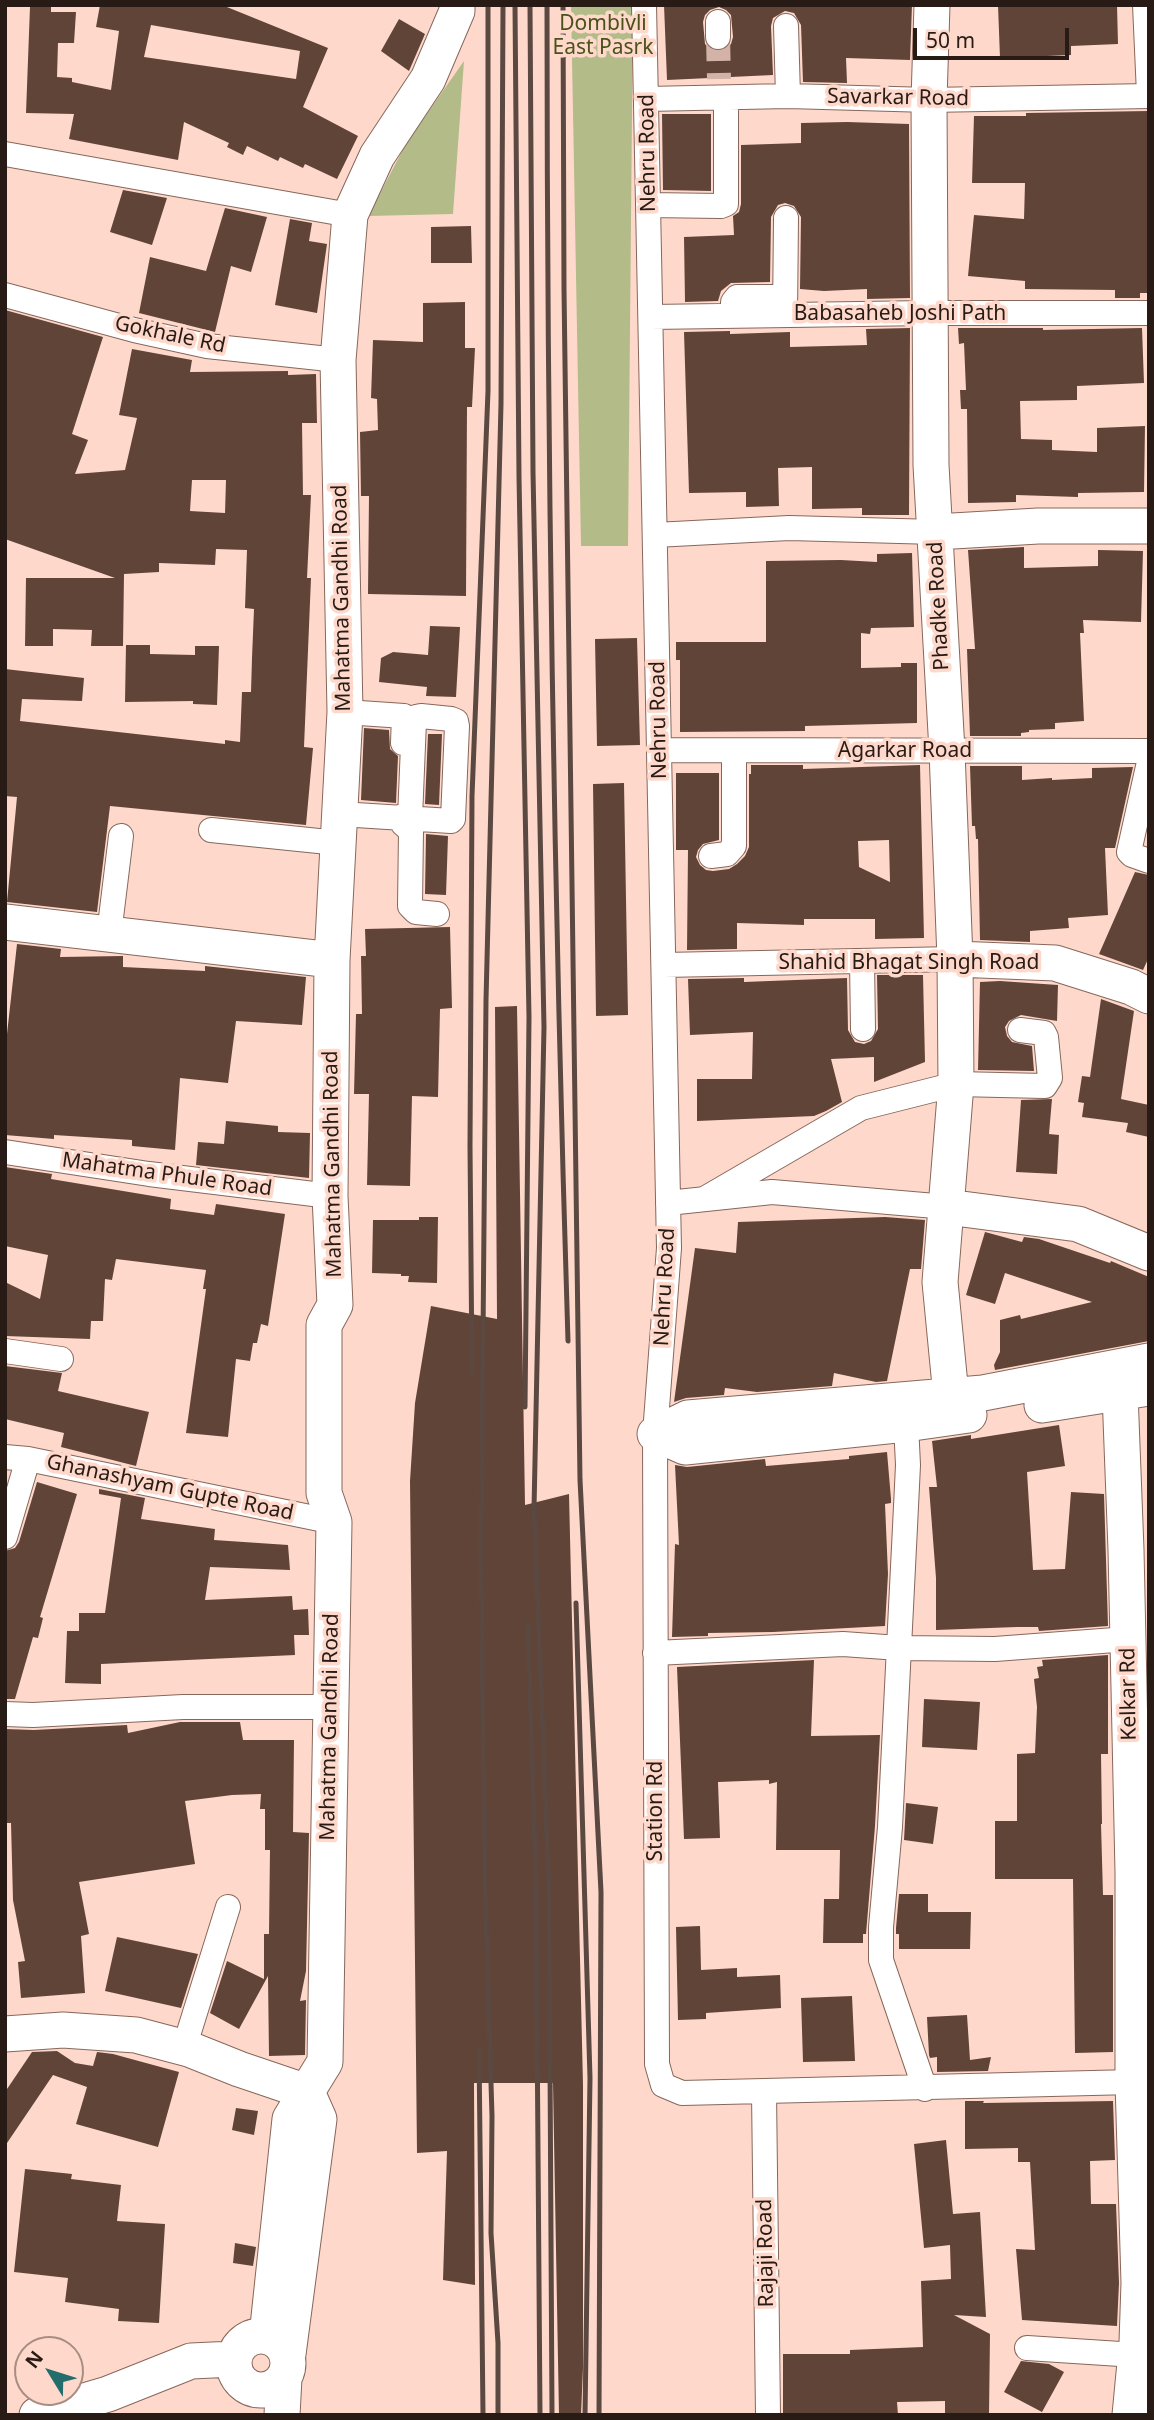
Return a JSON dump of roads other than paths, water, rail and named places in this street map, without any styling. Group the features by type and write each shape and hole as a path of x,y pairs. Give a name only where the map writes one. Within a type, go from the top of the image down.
{"street":[{"name":"Mahatma Gandhi Road","path":"273,2381 290,2119 325,2062 334,1522 324,1493 324,1325 335,1305 330,1196 332,960 345,712 338,360 350,215 377,156 428,79 457,11 457,5"},
{"name":"Nehru Road","path":"644,5 669,1248 655,1434"},
{"name":"Phadke Road","path":"932,5 929,100 931,465 955,958 956,1084 940,1282 951,1396"},
{"path":"1145,5 1149,95"},
{"path":"786,26 788,96"},
{"path":"649,205 726,204 721,91"},
{"name":"Savarkar Road","path":"647,99 721,91 929,100 1149,95"},
{"path":"5,154 350,215"},
{"path":"785,306 786,218"},
{"name":"Gokhale Rd","path":"5,295 134,330 207,345 338,360"},
{"name":"Babasaheb Joshi Path","path":"651,317 733,316 785,306 929,313 1149,313"},
{"path":"655,535 789,528 936,532 1038,526 1149,526"},
{"path":"345,712 405,717 402,817 403,824 411,831 410,906 416,912 437,914"},
{"name":"Agarkar Road","path":"661,750 1149,751"},
{"path":"711,856 727,854 734,846 734,751"},
{"path":"1149,762 1129,852 1149,861"},
{"path":"211,830 339,828 402,817"},
{"path":"109,934 121,836"},
{"path":"5,922 332,960"},
{"name":"Shahid Bhagat Singh Road","path":"664,965 955,958 1055,963 1131,987 1149,996"},
{"path":"862,961 863,1029"},
{"path":"706,1198 861,1108 956,1084 1045,1086 1050,1078 1044,1032 1020,1030"},
{"name":"Mahatma Phule Road","path":"5,1152 149,1174 330,1196"},
{"path":"668,1203 772,1192 947,1207 1077,1224 1149,1253"},
{"path":"5,1351 61,1359"},
{"path":"655,1434 688,1418 984,1393 1149,1361"},
{"name":"Kelkar Rd","path":"655,1434 685,1447 906,1424 1134,1391 1128,1639 1139,1691 1141,2024 1133,2082 1143,2200 1144,2283 1141,2347 1130,2415"},
{"path":"906,1424 908,1465 881,1960 925,2089"},
{"name":"Station Rd","path":"655,1434 657,2064 663,2085 682,2093 764,2092"},
{"path":"5,1538 17,1458"},
{"name":"Ghanashyam Gupte Road","path":"17,1458 334,1522"},
{"path":"655,1653 843,1644 899,1648 995,1649 1128,1639"},
{"path":"5,1714 183,1707 330,1707"},
{"path":"184,2048 228,1907"},
{"path":"5,2034 63,2030 136,2035 184,2048 307,2092"},
{"path":"764,2092 1133,2082"},
{"name":"Rajaji Road","path":"764,2092 768,2415"},
{"path":"1027,2348 1064,2358 1141,2347"},
{"path":"37,2415 108,2395 191,2361 234,2359 238,2377 243,2384 273,2381"}],"tunnel":[{"path":"718,37 719,79"}],"railway":[{"path":"472,1372 472,796 488,391 488,5"},
{"path":"498,2415 498,2343 491,2233 492,2116 485,1885 481,1561 486,1000 501,404 503,5"},
{"path":"515,5 519,477 529,1017 525,1407"},
{"path":"530,5 533,472 544,1027 534,1509 549,1888 552,2415"},
{"path":"547,5 552,673 568,1341"},
{"path":"563,5 564,289 580,1480 601,1892 599,2415"},
{"path":"576,1603 590,2078 585,2415"},
{"path":"528,1624 536,1885 540,2415"},
{"path":"479,2051 483,2415"}],"park label":[{"name":"Dombivli East Pasrk","path":"603,36"}]}
